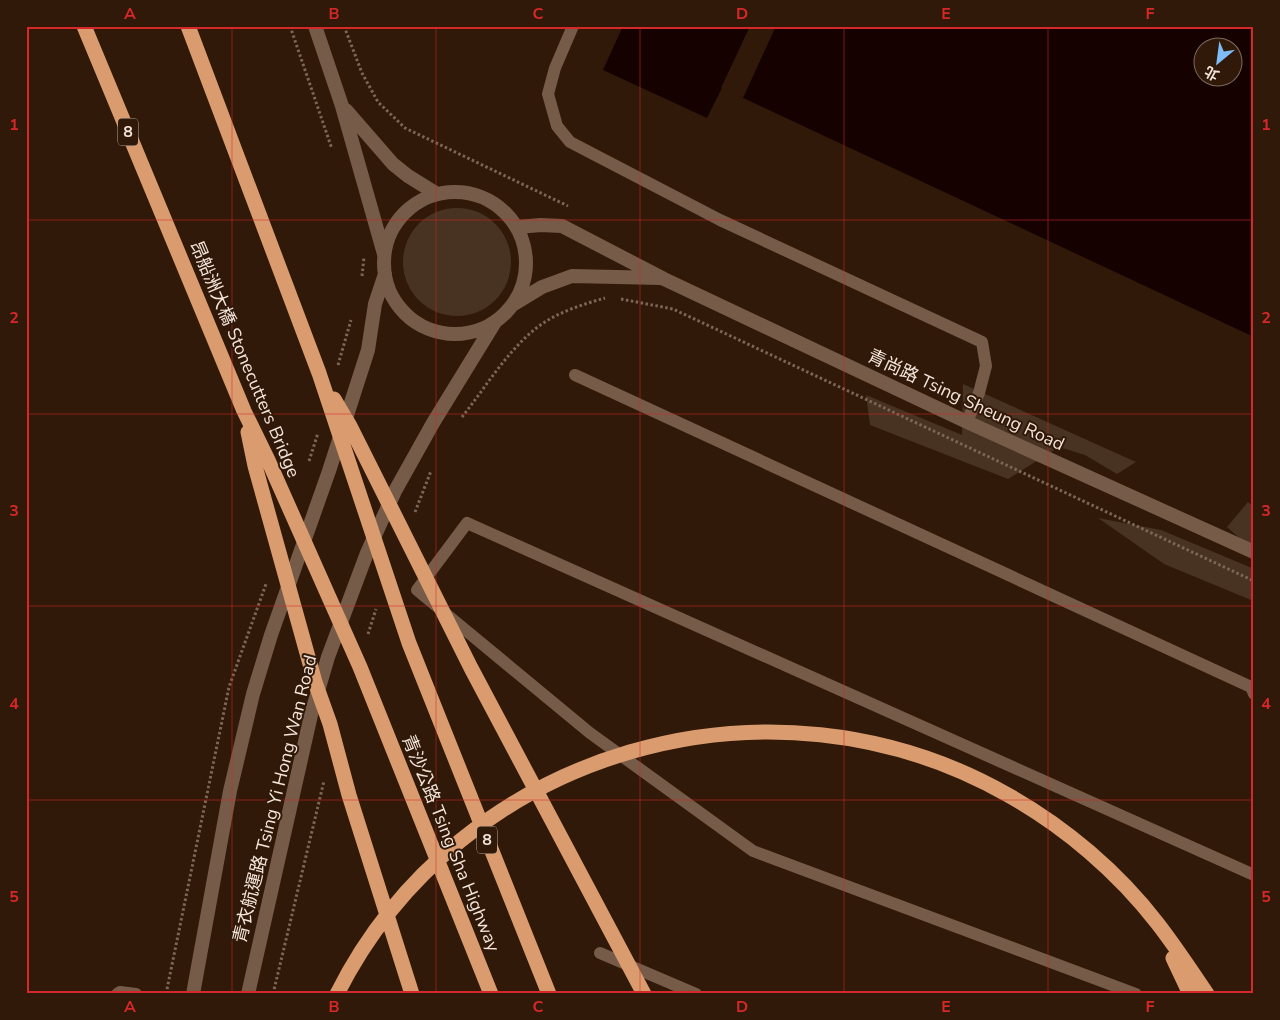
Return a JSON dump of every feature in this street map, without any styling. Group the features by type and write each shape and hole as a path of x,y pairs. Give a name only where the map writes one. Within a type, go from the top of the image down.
{"highway":[{"name":"昂船洲大橋 Stonecutters Bridge","path":"84,26 244,411 268,460 375,706"},
{"name":"8","path":"188,26 318,373"},
{"path":"318,373 350,426 471,668 644,994"},
{"name":"青沙公路 Tsing Sha Highway","path":"318,373 425,686 549,994"},
{"path":"244,411 255,466 315,682 330,724 349,796 412,994"},
{"name":"青沙公路 Tsing Sha Highway","path":"375,706 492,994"},
{"path":"337,994 375,930 408,889 447,851 486,820 522,797 569,774 610,758 680,739 735,732 787,732 844,737 903,750 953,768 1008,794 1054,824 1112,872 1157,922 1207,994"},
{"path":"1157,922 1190,994"}],"street":[{"path":"315,26 342,106 384,254"},
{"path":"342,106 393,164 437,194"},
{"path":"455,191 474,194 490,201 505,212 516,227 524,247 526,268 522,288 511,306 495,322 477,330 456,334 437,331 418,323 402,310 391,294 384,274 384,254 389,234 401,216 417,202 437,194 455,191"},
{"name":"青尚路 Tsing Sheung Road","path":"516,227 562,226 664,278 967,422 1254,552"},
{"name":"青衣航運路 Tsing Yi Hong Wan Road","path":"193,994 230,791 253,694 271,635 329,471 368,350 375,304 384,274"},
{"name":"青尚路 Tsing Sheung Road","path":"511,306 542,287 572,276 664,278"},
{"name":"青衣航運路 Tsing Yi Hong Wan Road","path":"248,994 311,715 328,657 367,553 395,491 433,423 495,322"}],"lane":[{"path":"573,26 555,68 548,94 557,126 570,142 720,220 982,342 986,366 979,393 967,422"},
{"path":"575,375 1251,687 1254,694"},
{"path":"1136,994 753,850 590,733 417,590 467,524 1254,875"},
{"path":"600,953 696,994"},
{"path":"117,994 120,992 136,994"}],"path":[{"path":"344,26 362,73 378,102 405,128 571,208"},
{"path":"459,421 510,355 535,329 573,307 610,296"},
{"path":"619,298 673,310 1254,581"},
{"path":"414,515 431,470"},
{"path":"366,642 378,604"},
{"path":"273,994 325,775"}],"shaded area":[{"path":"623,26 1254,26 1254,337 722,88 707,118 603,70"},
{"path":"457,208 467,209 487,217 495,224 502,232 510,252 510,272 502,292 495,300 487,307 467,315 457,316 447,315 427,307 419,300 412,292 404,272 403,262 404,252 412,232 419,224 427,217 447,209"},
{"path":"963,384 1136,462 1117,474 1085,455 1059,447 1008,479 870,425 866,395 962,435"},
{"path":"1248,502 1254,507 1254,551 1227,527"},
{"path":"1098,518 1161,530 1252,568 1251,600 1164,564"}],"pier":[{"path":"750,26 776,26 743,98 721,88"}]}
